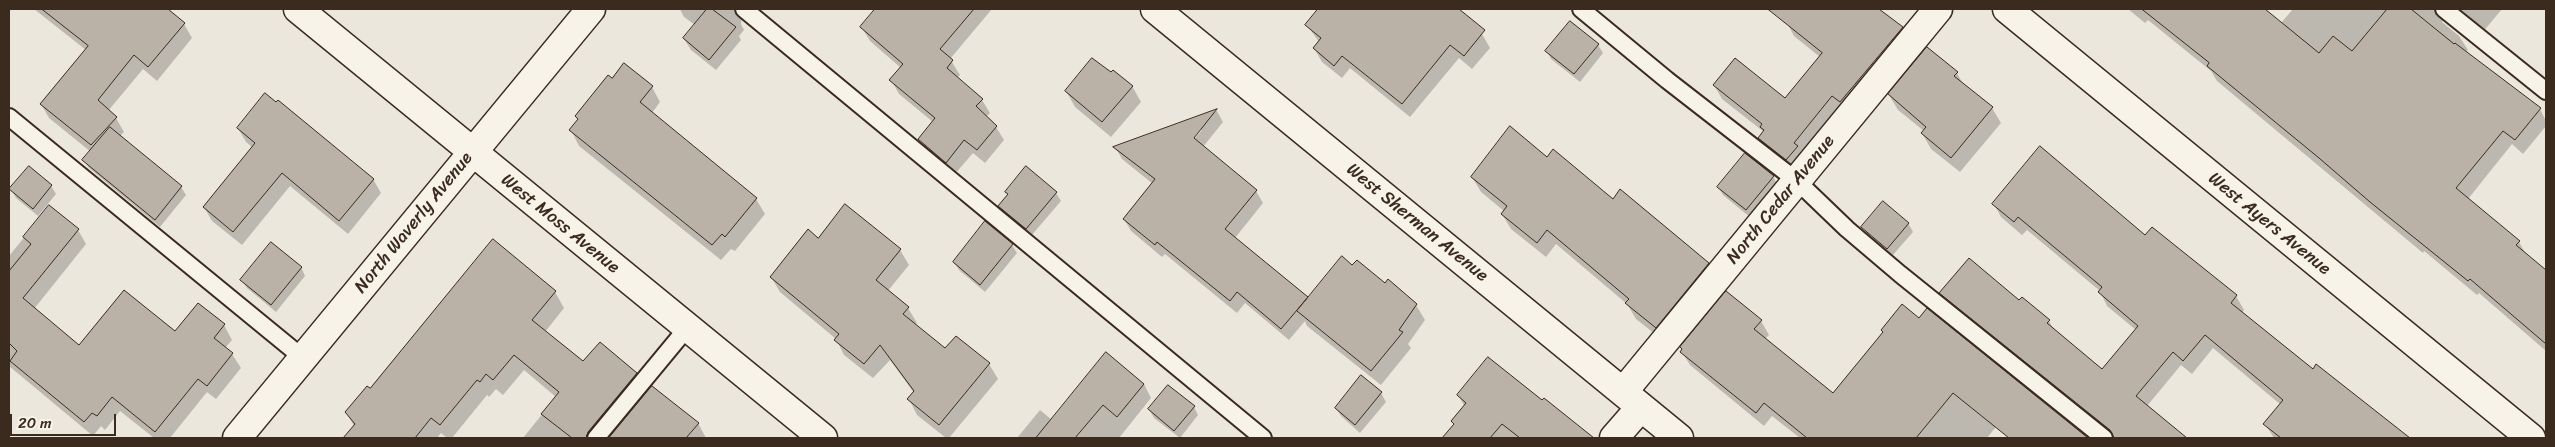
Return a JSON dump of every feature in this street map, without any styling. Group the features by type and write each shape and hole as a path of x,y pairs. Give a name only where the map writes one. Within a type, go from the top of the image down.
{"street":[{"name":"West Moss Avenue","path":"298,9 823,438"},
{"name":"North Waverly Avenue","path":"237,438 591,9"},
{"name":"West Sherman Avenue","path":"1155,9 1679,438"},
{"name":"North Cedar Avenue","path":"1614,438 1632,399 1797,181 1938,9"},
{"name":"West Ayers Avenue","path":"2007,9 2531,438"}],"lane":[{"path":"744,9 1263,438"},
{"path":"1582,9 1667,80 1797,181 1847,229 1900,274 2104,438"},
{"path":"2444,9 2546,91"},
{"path":"9,117 303,358"},
{"path":"596,438 687,328"}],"building":[{"path":"42,9 168,9 185,23 148,67 134,55 98,100 117,117 91,145 40,104 88,46"},
{"path":"707,9 712,9 736,27 709,60 683,38"},
{"path":"875,9 974,9 940,49 953,60 947,68 983,99 976,106 997,126 977,150 964,140 946,163 918,139 935,118 889,80 903,64 860,27"},
{"path":"1318,9 1459,9 1485,30 1464,56 1450,45 1402,104 1342,56 1334,66 1313,48 1321,38 1305,25"},
{"path":"1768,9 1879,9 1903,27 1840,102 1832,96 1794,143 1798,146 1786,160 1758,138 1764,130 1760,127 1762,124 1713,85 1735,58 1785,98 1822,53"},
{"path":"2142,9 2265,9 2319,53 2333,36 2352,51 2387,9 2411,9 2454,44 2541,108 2515,140 2503,131 2456,188 2520,241 2516,245 2546,270 2546,344 2470,279 2468,281 2370,202 2207,66 2209,63"},
{"path":"1570,21 1599,44 1574,74 1545,51"},
{"path":"1927,47 1958,72 1954,76 1993,107 1951,158 1921,133 1926,127 1888,94"},
{"path":"1092,58 1111,72 1113,70 1133,86 1102,122 1065,91"},
{"path":"624,63 653,86 640,102 757,198 725,237 722,234 712,245 569,130 578,119 575,116 608,75 612,78"},
{"path":"265,93 276,102 278,100 374,179 339,221 282,173 233,232 203,207 255,143 237,128"},
{"path":"1217,109 1194,138 1257,190 1225,229 1308,297 1281,329 1237,292 1230,301 1157,242 1155,245 1123,219 1155,179 1113,147"},
{"path":"1510,126 1547,157 1553,149 1613,199 1620,189 1709,263 1656,328 1625,303 1629,299 1547,230 1537,243 1501,214 1507,206 1471,177"},
{"path":"110,127 182,186 155,220 82,160"},
{"path":"2040,146 2145,235 2152,227 2237,295 2231,303 2313,369 2316,364 2410,438 2281,438 2263,424 2283,400 2205,335 2183,361 2173,352 2136,396 2187,438 2114,438 2110,430 1939,293 1969,258 2019,300 2022,297 2050,320 2047,323 2102,369 2138,326 2098,292 2102,287 2018,217 2014,222 1992,204"},
{"path":"1745,153 1774,176 1746,210 1717,187"},
{"path":"29,166 52,185 33,209 9,189"},
{"path":"1026,166 1057,192 1026,229 998,206 1008,194 1005,192"},
{"path":"1883,201 1909,223 1887,249 1861,227"},
{"path":"845,204 901,249 876,280 909,307 903,314 945,348 956,336 990,363 939,425 907,399 914,391 880,345 864,364 834,340 839,334 770,277 808,229 818,238"},
{"path":"49,205 79,229 23,298 79,345 124,290 175,331 198,303 225,324 214,338 233,353 207,386 198,379 155,432 112,397 97,416 92,413 84,422 10,361 17,351 9,343 9,271 31,244 23,237"},
{"path":"985,221 1013,244 980,285 953,262"},
{"path":"493,239 556,291 532,320 583,361 600,342 637,373 588,432 586,438 572,438 541,414 559,392 514,355 493,380 486,374 480,382 477,380 440,425 431,418 415,438 343,438 355,424 345,412 367,386 370,388"},
{"path":"271,242 302,267 271,305 240,280"},
{"path":"1342,256 1352,265 1357,260 1385,283 1388,279 1417,304 1399,330 1403,332 1371,371 1297,311"},
{"path":"1726,291 1762,320 1754,329 1833,393 1883,332 1881,330 1902,304 1919,318 1927,308 2088,438 2009,438 1953,393 1916,438 1807,438 1764,403 1756,413 1680,352 1682,349 1680,347"},
{"path":"1106,352 1144,384 1117,417 1103,405 1075,438 1036,438"},
{"path":"1488,357 1594,438 1520,438 1502,424 1490,438 1442,438 1454,424 1451,421 1466,403 1457,395"},
{"path":"1361,375 1382,392 1355,425 1335,408"},
{"path":"1168,385 1195,406 1174,431 1148,409"},
{"path":"652,386 699,423 686,438 609,438"}]}
